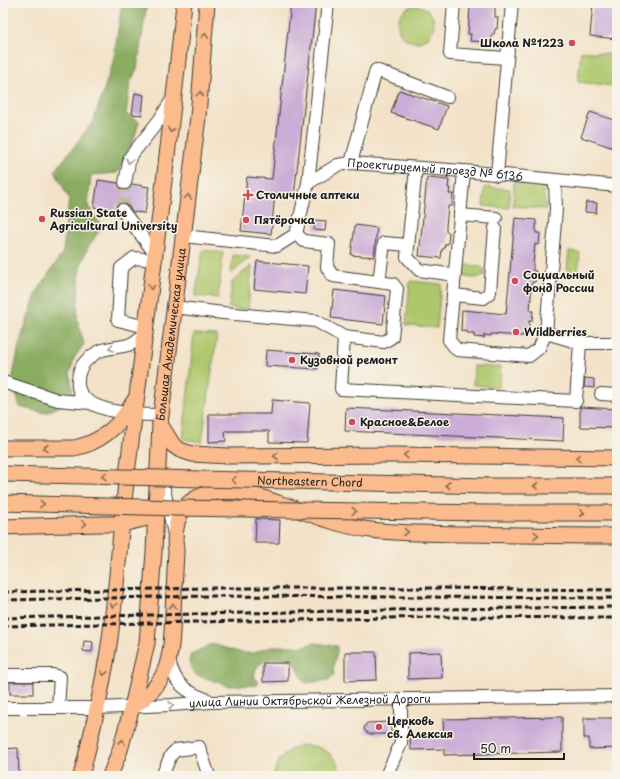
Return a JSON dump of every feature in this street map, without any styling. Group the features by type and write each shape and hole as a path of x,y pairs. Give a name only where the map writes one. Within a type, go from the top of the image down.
{"main road":[{"path":"81,776 97,708 110,638 122,524 130,414 136,397 155,257 175,95 184,3"},
{"name":"Большая Академическая улица","path":"110,776 120,750 132,707 147,643 161,420 198,118 207,3"},
{"path":"3,448 74,448 85,446 99,440 130,414"},
{"path":"161,420 173,445 180,450 192,454 228,456 396,455 617,458"},
{"name":"Northeastern Chord","path":"3,474 487,486 617,486"},
{"path":"132,707 150,693 160,680 169,660 172,645 176,551 174,537 179,515 184,508 204,495 217,492 231,492 258,496 342,525 371,530 418,533 617,536"},
{"path":"3,503 176,508 486,513 617,513"},
{"path":"3,526 122,524 148,518 156,512"}],"street":[{"path":"183,236 277,246 296,234 308,183 328,3"},
{"path":"454,3 450,54 506,58"},
{"path":"496,175 512,3"},
{"path":"351,163 376,70 447,97"},
{"path":"125,184 130,157 160,119 175,95"},
{"name":"Проектируемый проезд № 6136","path":"308,183 338,165 351,163 464,171 617,186"},
{"path":"416,168 407,257 419,270 455,274"},
{"path":"464,171 449,340 457,350 529,356 539,348 546,334 556,209 555,180"},
{"path":"122,210 155,257"},
{"path":"453,295 484,298 490,292 496,223 460,215"},
{"path":"174,307 316,321 344,337 384,342 392,337 397,289 393,284 333,276 327,267 329,244 304,241 296,234"},
{"path":"379,282 384,243 408,245"},
{"path":"90,403 81,394 77,383 79,371 84,362 98,352 128,345 137,341 145,330 118,320 120,268 134,258 155,257"},
{"path":"546,334 580,343 617,343"},
{"path":"344,337 341,389 576,401 580,343"},
{"path":"3,382 58,400 90,403 106,410 161,420"},
{"path":"601,394 617,395"},
{"path":"159,464 174,537"},
{"path":"169,660 175,679 180,684 194,695 211,702"},
{"path":"3,675 53,675 60,677 58,708"},
{"name":"улица Линии Октябрьской Железной Дороги","path":"3,708 170,706 211,702 617,696"},
{"path":"386,776 401,743 401,699"},
{"path":"162,776 171,755 176,750 199,747 209,776"}],"green space":[{"path":"122,3 147,3 137,69 130,83 126,114 139,122 135,136 117,173 91,175 88,206 102,227 88,247 80,267 77,318 84,344 74,358 70,374 74,400 45,413 20,407 12,381 20,341 37,292 63,252 69,199 55,171 93,122 113,63"},
{"path":"416,6 426,9 431,14 434,24 431,34 426,39 416,42 406,39 401,34 398,24 401,14 406,9"},
{"path":"581,51 617,55 617,86 578,82"},
{"path":"514,182 542,185 546,209 513,206"},
{"path":"485,187 510,189 509,208 483,206"},
{"path":"203,250 223,253 218,298 195,296"},
{"path":"569,251 580,253 578,272 567,271"},
{"path":"233,255 250,257 231,274"},
{"path":"252,265 248,310 229,308 232,282"},
{"path":"467,265 481,267 485,270 485,275 473,278 461,274 461,268"},
{"path":"410,281 441,284 437,328 406,325"},
{"path":"194,334 217,335 202,442 183,439"},
{"path":"474,366 501,367 499,387 473,385"},
{"path":"314,643 337,646 337,654 333,667 334,675 328,680 306,683 295,664 286,659 274,658 263,662 256,669 254,676 258,682 258,685 229,686 195,674 189,661 191,654 212,644 242,653 255,653 263,649 279,646 300,647"},
{"path":"303,745 317,747 329,753 337,763 340,776 274,776 277,765 283,756 292,749"}],"building":[{"path":"291,3 316,3 294,196 275,194 271,234 241,231 247,177 272,179"},
{"path":"473,3 495,3 495,17 498,17 497,29 495,29 494,34 492,34 492,42 470,41 471,34 468,34 470,7 473,7"},
{"path":"593,3 617,3 617,39 590,36"},
{"path":"399,90 447,106 439,129 391,113"},
{"path":"135,93 144,95 142,115 132,114"},
{"path":"590,112 617,121 617,149 581,137"},
{"path":"427,178 449,180 449,194 453,194 452,206 448,206 446,226 446,232 449,232 448,244 445,244 444,249 442,249 441,258 419,256"},
{"path":"98,180 118,183 120,188 124,190 130,188 132,184 149,187 145,213 133,212 128,205 121,203 117,204 115,210 94,207"},
{"path":"586,202 597,203 596,213 585,212"},
{"path":"515,218 536,220 536,233 540,233 539,245 535,244 533,265 533,271 536,271 535,282 532,282 530,311 533,311 532,321 529,321 529,329 524,328 523,336 491,334 491,336 484,335 484,338 474,337 474,334 468,334 468,332 461,331 462,310 506,314"},
{"path":"315,220 326,221 325,231 314,230"},
{"path":"355,225 377,228 374,257 351,255"},
{"path":"257,261 308,266 305,294 254,289"},
{"path":"334,290 386,296 383,324 331,318"},
{"name":"Кузовной ремонт","path":"266,350 319,354 318,369 265,366"},
{"path":"585,378 594,379 594,388 584,387"},
{"path":"272,400 310,403 307,443 269,442 269,431 225,431 226,441 209,442 209,414 271,414"},
{"path":"580,407 617,409 617,428 580,427"},
{"path":"346,408 564,418 563,441 345,431"},
{"path":"256,519 280,520 279,543 255,543"},
{"path":"84,641 93,642 92,652 83,651"},
{"path":"345,652 376,652 377,680 345,681"},
{"path":"441,652 442,678 408,679 408,653"},
{"path":"263,663 288,663 288,681 263,682"},
{"path":"10,682 33,682 33,694 10,694"},
{"path":"562,717 562,752 444,755 444,749 411,750 410,737 444,736 443,719"},
{"path":"584,718 617,718 617,748 589,749 589,738 584,738"},
{"name":"Церковь св. Алексия","path":"391,722 391,734 370,734 365,731 364,728 367,723"},
{"path":"18,748 19,776 3,776 3,749"}],"tunnel":[{"path":"122,210 125,183"}],"railway":[{"path":"3,592 208,588 617,590"},
{"path":"3,600 208,596 617,598"},
{"path":"3,618 435,609 617,607"},
{"path":"3,626 435,617 617,618"}],"place":[{"name":"Школа №1223","path":"572,43"},
{"name":"Столичные аптеки","path":"248,195"},
{"name":"Russian State Agricultural University","path":"42,219"},
{"name":"Пятёрочка","path":"246,220"},
{"name":"Социальный фонд России","path":"515,281"},
{"name":"Wildberries","path":"516,332"},
{"name":"Кузовной ремонт","path":"292,360"},
{"name":"Красное&Белое","path":"352,422"},
{"name":"Церковь св. Алексия","path":"379,727"}]}
